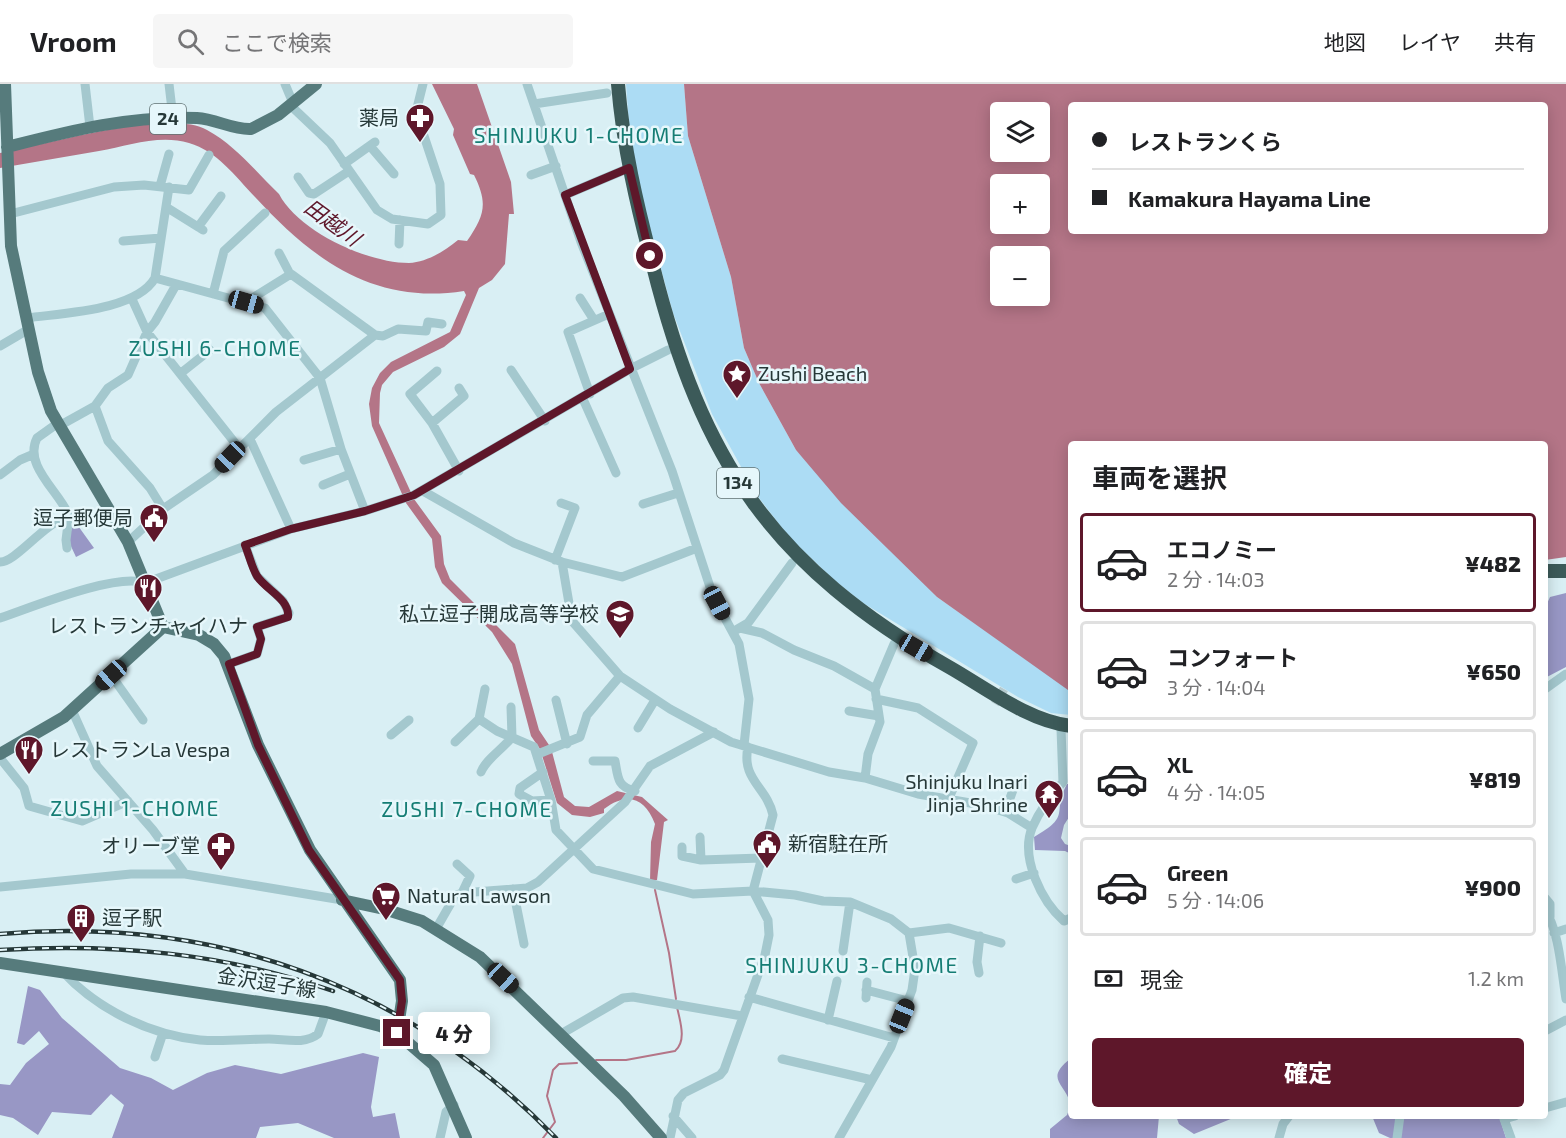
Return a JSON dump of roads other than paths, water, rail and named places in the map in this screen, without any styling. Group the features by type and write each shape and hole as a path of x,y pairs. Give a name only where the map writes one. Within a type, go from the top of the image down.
{"highway":[{"name":"134","path":"613,88 629,168 663,309 685,376 728,468 761,516 822,580 891,632 1025,710 1066,728"},
{"path":"1548,571 1566,571"}],"main road":[{"path":"5,84 5,148 10,214 6,248 28,323 41,384 58,424 128,542 163,627"},
{"name":"24","path":"5,148 90,127 173,118 207,119 251,129 262,125 316,84"},
{"path":"163,627 207,639 229,664 258,745 309,850 400,980 402,1001 397,1033"},
{"path":"0,756 72,710 163,627"},
{"path":"342,900 403,914 436,929 492,967 629,1101 662,1138"},
{"name":"金沢逗子線","path":"0,963 326,1012 364,1020 397,1033 434,1065 454,1105 466,1138"}],"street":[{"path":"85,84 90,127"},
{"path":"169,84 173,118"},
{"path":"285,84 292,104 330,143 377,210 383,215 400,220 428,224 441,215 440,184 416,112 423,84"},
{"path":"527,84 565,195 678,493 713,596 737,630 750,708 746,768 771,806 773,815 772,828 761,858 753,891 768,920 769,935 765,955 724,1070 720,1075 684,1093 678,1100 670,1138"},
{"path":"534,104 613,88"},
{"path":"298,177 309,193 314,194 373,144 394,174"},
{"path":"0,346 28,323 132,299 150,287 155,278 166,207 164,187 169,154"},
{"path":"10,214 114,187 164,187 189,190 209,155"},
{"path":"531,175 556,166"},
{"path":"565,195 629,168"},
{"path":"166,207 201,229 221,196"},
{"path":"213,294 224,251 265,213"},
{"path":"399,244 400,220"},
{"path":"123,240 161,238"},
{"path":"279,254 290,274 375,335 383,336 398,329 426,331 428,322 442,324"},
{"path":"246,302 290,274"},
{"path":"155,278 265,308 320,378 341,449 365,511"},
{"path":"67,548 69,516 43,476 34,454 37,438 58,424 95,406 108,388 128,375 147,332 176,285"},
{"path":"580,298 594,320"},
{"path":"132,299 147,332 239,448"},
{"path":"609,314 568,332 586,397 616,473"},
{"path":"128,542 163,510 213,475 276,412 375,335"},
{"path":"181,373 210,350"},
{"path":"0,618 98,586 138,580 145,583 291,529 402,500 459,471 630,369 668,350"},
{"path":"511,370 544,421"},
{"path":"437,371 410,394 432,423 459,471"},
{"path":"432,423 465,396 459,388"},
{"path":"95,406 108,441 150,488 163,510"},
{"path":"250,439 291,529"},
{"path":"303,462 341,449"},
{"path":"0,475 20,460 34,454"},
{"path":"323,485 350,474"},
{"path":"419,493 514,543 559,561 622,577 697,548"},
{"path":"643,504 678,493"},
{"path":"561,503 575,507 559,561 572,621 620,676 655,699 731,742 829,772 866,778 918,794 949,798 1005,812 1032,828"},
{"path":"0,562 5,562 23,549 48,525 69,516"},
{"path":"229,664 257,654 261,639 257,627 288,617 283,601 257,576 245,545"},
{"path":"737,630 748,623 792,563"},
{"path":"737,630 762,633 794,650 834,666 875,689"},
{"path":"866,778 868,754 880,722 875,689 894,644"},
{"path":"1548,687 1566,674"},
{"path":"111,675 143,720"},
{"path":"539,754 580,737 590,712 620,676"},
{"path":"455,742 479,719 485,689"},
{"path":"638,728 655,699"},
{"path":"876,699 918,708 973,743 949,798"},
{"path":"556,700 567,744"},
{"path":"481,772 484,766 500,753 512,738 514,732 511,707"},
{"path":"72,710 97,766 153,830 186,874"},
{"path":"849,711 879,716"},
{"path":"479,719 496,731 534,747 539,754 556,830 594,868 693,894 753,891 795,895 823,902 850,902 891,919 909,933 915,969 908,1001 894,1038 839,1138"},
{"path":"391,735 410,720"},
{"path":"1066,728 1063,782 1050,797 1032,828 1031,861 1043,896 1068,921"},
{"path":"436,929 455,896 462,893 527,888 538,882 574,850 604,818 625,802 650,766 714,732"},
{"path":"0,756 24,788 29,806 82,821 128,801"},
{"path":"592,761 615,760 620,784 624,789 634,792"},
{"path":"543,772 520,788 519,794 532,801 551,800"},
{"path":"1005,812 1014,790"},
{"path":"700,837 701,860"},
{"path":"682,846 682,856 701,860 761,858"},
{"path":"457,864 470,876 462,893"},
{"path":"1016,879 1034,873"},
{"path":"0,887 131,874 186,874 342,900"},
{"path":"513,889 524,944"},
{"path":"842,951 850,902"},
{"path":"1548,917 1554,933 1566,999"},
{"path":"909,933 949,928 1001,943"},
{"path":"1554,933 1566,929"},
{"path":"979,973 977,962 980,936"},
{"path":"63,972 105,1005 136,1023 163,1033 202,1040 302,1041 318,1034 326,1012"},
{"path":"828,1020 837,981"},
{"path":"866,990 908,1001"},
{"path":"561,1034 623,998 633,997 650,998 742,1016"},
{"path":"749,997 894,1038"},
{"path":"1548,1029 1566,1020"},
{"path":"155,1057 163,1033"},
{"path":"782,1059 872,1080"},
{"path":"1548,1106 1566,1102"},
{"path":"440,1138 446,1112 454,1105"},
{"path":"674,1116 692,1138"},
{"path":"1280,1138 1283,1124 1287,1119"},
{"path":"1397,1138 1400,1119"},
{"path":"1504,1119 1511,1138"}],"waterway":[{"path":"655,890 669,953 676,999"},
{"path":"596,1060 626,1060 675,1051 679,1047 682,1036 677,1007"},
{"path":"543,1138 555,1122 547,1096 553,1070 559,1064 577,1063"}],"tunnel":[{"path":"995,704 1004,689"}],"railway":[{"path":"0,934 79,931 156,936 230,950 302,971 370,1001 436,1038 498,1084 556,1138"},
{"path":"0,950 85,948 210,959 292,978 333,991"}],"place":[{"name":"薬局","path":"420,144"},
{"name":"Zushi Beach","path":"737,400"},
{"name":"逗子郵便局","path":"154,544"},
{"name":"レストランチャイハナ","path":"148,614"},
{"name":"私立逗子開成高等学校","path":"620,640"},
{"name":"レストランLa Vespa","path":"29,776"},
{"name":"Shinjuku Inari Jinja Shrine","path":"1049,820"},
{"name":"新宿駐在所","path":"767,870"},
{"name":"オリーブ堂","path":"221,872"},
{"name":"Natural Lawson","path":"386,922"},
{"name":"逗子駅","path":"81,944"}],"district":[{"name":"SHINJUKU 1-CHOME","path":"579,136"},
{"name":"ZUSHI 6-CHOME","path":"215,349"},
{"name":"ZUSHI 1-CHOME","path":"135,809"},
{"name":"ZUSHI 7-CHOME","path":"467,810"},
{"name":"SHINJUKU 3-CHOME","path":"852,966"}],"water label":[{"name":"田越川","path":"332,223"}]}
